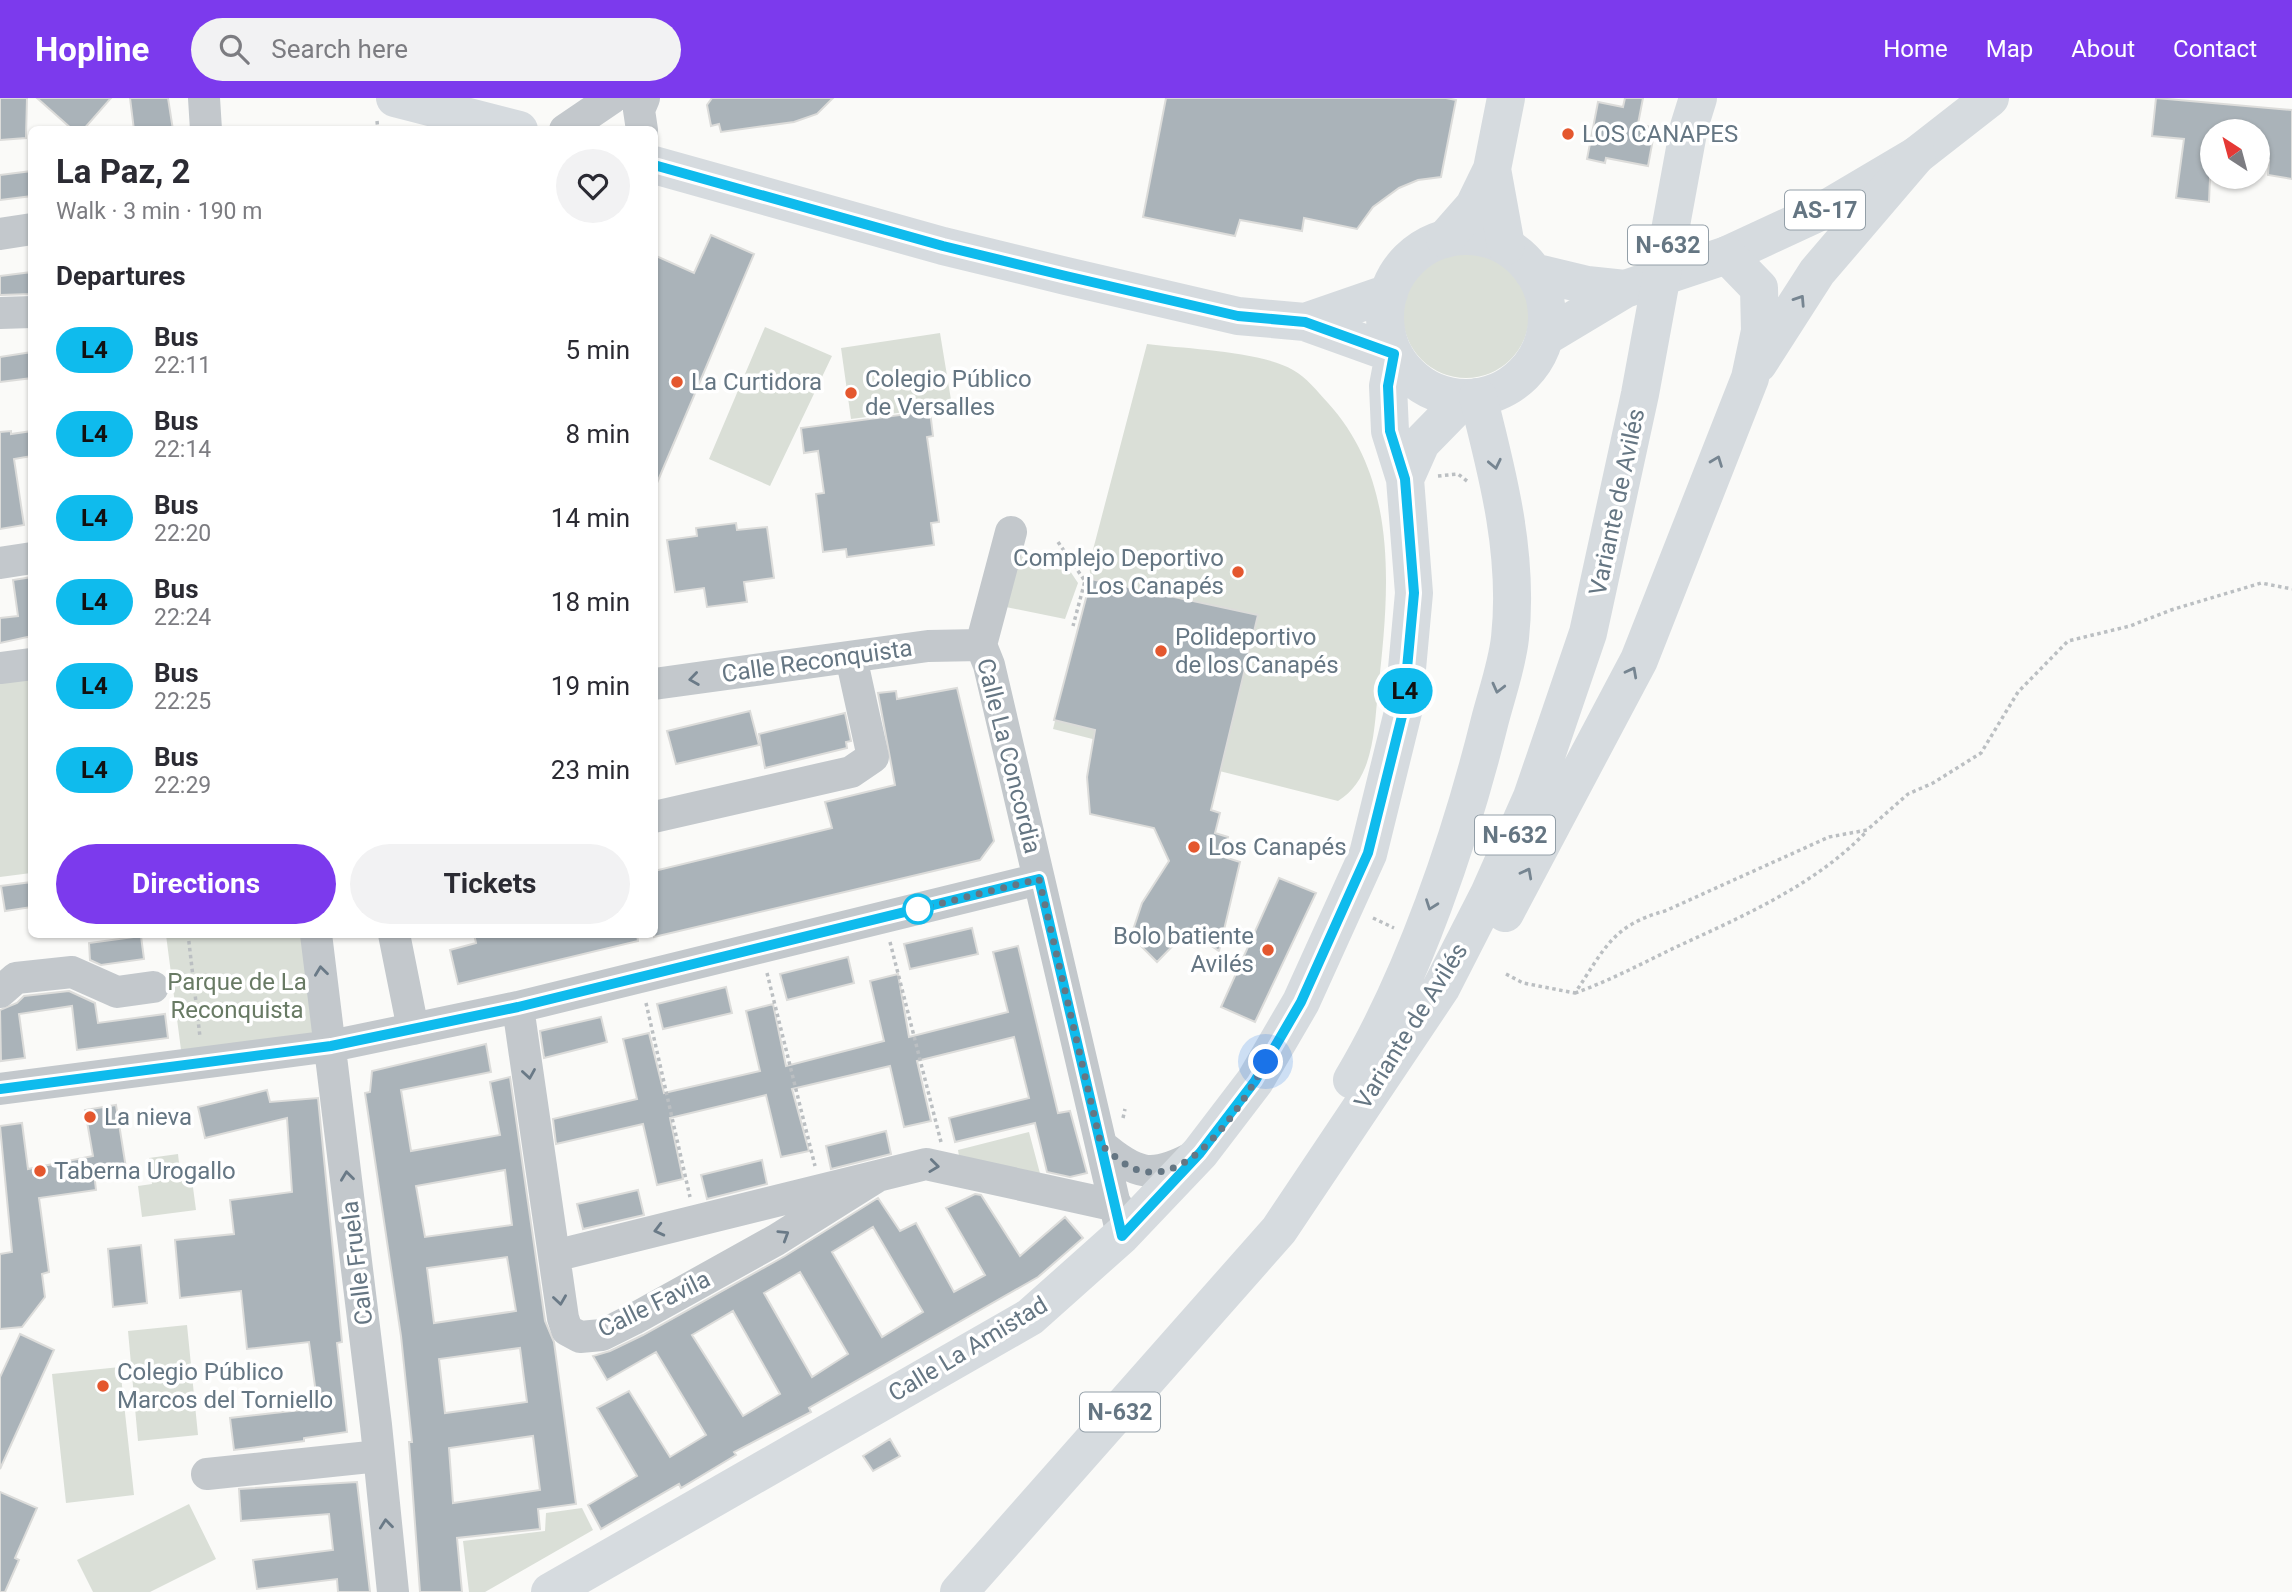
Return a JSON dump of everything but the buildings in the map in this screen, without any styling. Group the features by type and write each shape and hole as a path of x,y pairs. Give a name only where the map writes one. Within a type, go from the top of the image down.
{"main road":[{"path":"395,98 504,126"},
{"path":"1445,239 1474,206 1492,169 1506,98"},
{"name":"Variante de Avilés","path":"958,1592 1279,1230 1441,988 1489,894 1526,809 1588,634 1640,394 1689,127 1698,98"},
{"name":"AS-17","path":"1545,337 1625,289 1727,255 1824,210 1917,155 1990,98"},
{"path":"1750,378 1817,272 1917,155"},
{"path":"658,166 943,246 1054,273 1238,316 1305,322 1394,354"},
{"path":"1492,169 1506,246"},
{"path":"1480,237 1506,246 1533,272 1543,290 1547,310 1545,337 1536,357 1522,376 1494,393 1472,398 1438,394 1414,380 1394,354 1385,318 1389,293 1400,270 1418,252 1445,239 1480,237"},
{"path":"1279,1230 1445,1025 1639,660 1750,378 1760,331 1759,288 1727,255"},
{"name":"AS-17","path":"1533,272 1587,285 1625,289"},
{"path":"1305,322 1389,293"},
{"name":"Calle La Amistad","path":"550,1592 1030,1317 1119,1221 1200,1153 1255,1081 1301,1002 1368,853 1403,712 1414,593 1405,479 1390,431 1388,386 1394,354"},
{"path":"958,1592 1059,1457 1185,1313 1293,1178 1372,1046 1423,929 1469,802 1510,638 1511,546 1472,398"},
{"name":"Calle La Amistad","path":"1405,479 1421,443 1472,398"}],"street":[{"path":"204,98 206,126"},
{"path":"571,126 612,98"},
{"path":"641,126 639,110 644,98"},
{"path":"0,234 28,230"},
{"path":"0,313 28,312"},
{"path":"981,645 1011,531"},
{"path":"0,563 28,559"},
{"name":"Calle Reconquista","path":"658,683 928,646 981,645"},
{"name":"Calle La Concordia","path":"981,645 989,665 1119,1221"},
{"path":"658,816 851,772 873,757 851,657"},
{"path":"0,668 28,664"},
{"path":"0,1089 331,1046 518,1007 1039,879"},
{"name":"Calle Fruela","path":"317,938 393,1592"},
{"path":"395,938 413,1029"},
{"path":"0,992 16,978 72,972 117,992 153,987"},
{"name":"Calle Favila","path":"518,1007 562,1318 566,1330 580,1337 602,1335 733,1265 878,1176"},
{"path":"1101,1145 1120,1161 1147,1172 1168,1171 1200,1153"},
{"name":"Calle Favila","path":"554,1256 926,1164 948,1168 1119,1221"},
{"name":"Calle Favila","path":"710,1217 734,1234 733,1265"},
{"path":"207,1474 379,1456"}],"path":[{"path":"1405,479 1458,474 1475,487"},
{"path":"1058,542 1085,580 1073,626"},
{"path":"1506,974 1523,983 1575,993 1602,983 1751,912 1841,858 1867,830 1908,794 1933,783 1981,753 2018,692 2068,641 2130,626 2261,583 2292,589"},
{"path":"1575,993 1615,935 1637,919 1665,911 1829,837 1867,830"},
{"path":"884,916 948,1168"},
{"path":"188,938 204,1063"},
{"path":"761,947 821,1189"},
{"path":"640,977 710,1217"}],"green space":[{"path":"1466,252 1490,257 1510,271 1524,291 1529,315 1524,339 1510,359 1490,373 1466,378 1442,373 1422,359 1408,339 1403,315 1408,291 1422,271 1442,257"},
{"path":"765,327 832,356 770,486 709,459"},
{"path":"940,333 952,406 851,419 841,348"},
{"name":"Complejo Deportivo Los Canapés","path":"1147,344 1243,355 1293,370 1328,403 1351,434 1368,468 1378,503 1384,540 1386,578 1382,654 1370,752 1359,780 1350,792 1338,801 1053,729 1091,579 1089,565"},
{"path":"1028,554 1064,562 1078,583 1065,619 1001,606 1019,557"},
{"path":"28,664 28,873 0,877 0,668"},
{"name":"Parque de La Reconquista","path":"166,938 317,938 331,1046 183,1065"},
{"path":"1029,1132 1042,1181 960,1162 958,1150"},
{"path":"178,1154 181,1181 192,1180 196,1210 142,1217 138,1186 152,1184 149,1158"},
{"path":"187,1325 198,1435 138,1441 128,1331"},
{"path":"120,1367 134,1495 66,1503 52,1374"},
{"path":"189,1504 216,1559 150,1592 93,1592 77,1560"},
{"path":"582,1508 593,1530 485,1592 469,1592 463,1541 545,1531 546,1513"}],"bus line":[{"name":"L4","path":"0,1089 331,1046 518,1007 1039,879 1122,1236 1200,1153 1255,1081 1301,1002 1368,853 1403,712 1414,593 1405,479 1390,431 1388,386 1394,354 1305,322 1238,316 1066,276 943,246 658,166"}],"place":[{"name":"LOS CANAPES","path":"1568,134"},
{"name":"La Curtidora","path":"677,382"},
{"name":"Colegio Público de Versalles","path":"851,393"},
{"name":"Complejo Deportivo Los Canapés","path":"1238,572"},
{"name":"Polideportivo de los Canapés","path":"1161,651"},
{"name":"Los Canapés","path":"1194,847"},
{"name":"Bolo batiente Avilés","path":"1268,950"},
{"name":"La nieva","path":"90,1117"},
{"name":"Taberna Urogallo","path":"40,1171"},
{"name":"Colegio Público Marcos del Torniello","path":"103,1386"}],"route":[{"path":"918,909 1039,879 1101,1145 1120,1161 1135,1168 1147,1172 1168,1171 1200,1153 1255,1081 1266,1062"}]}
